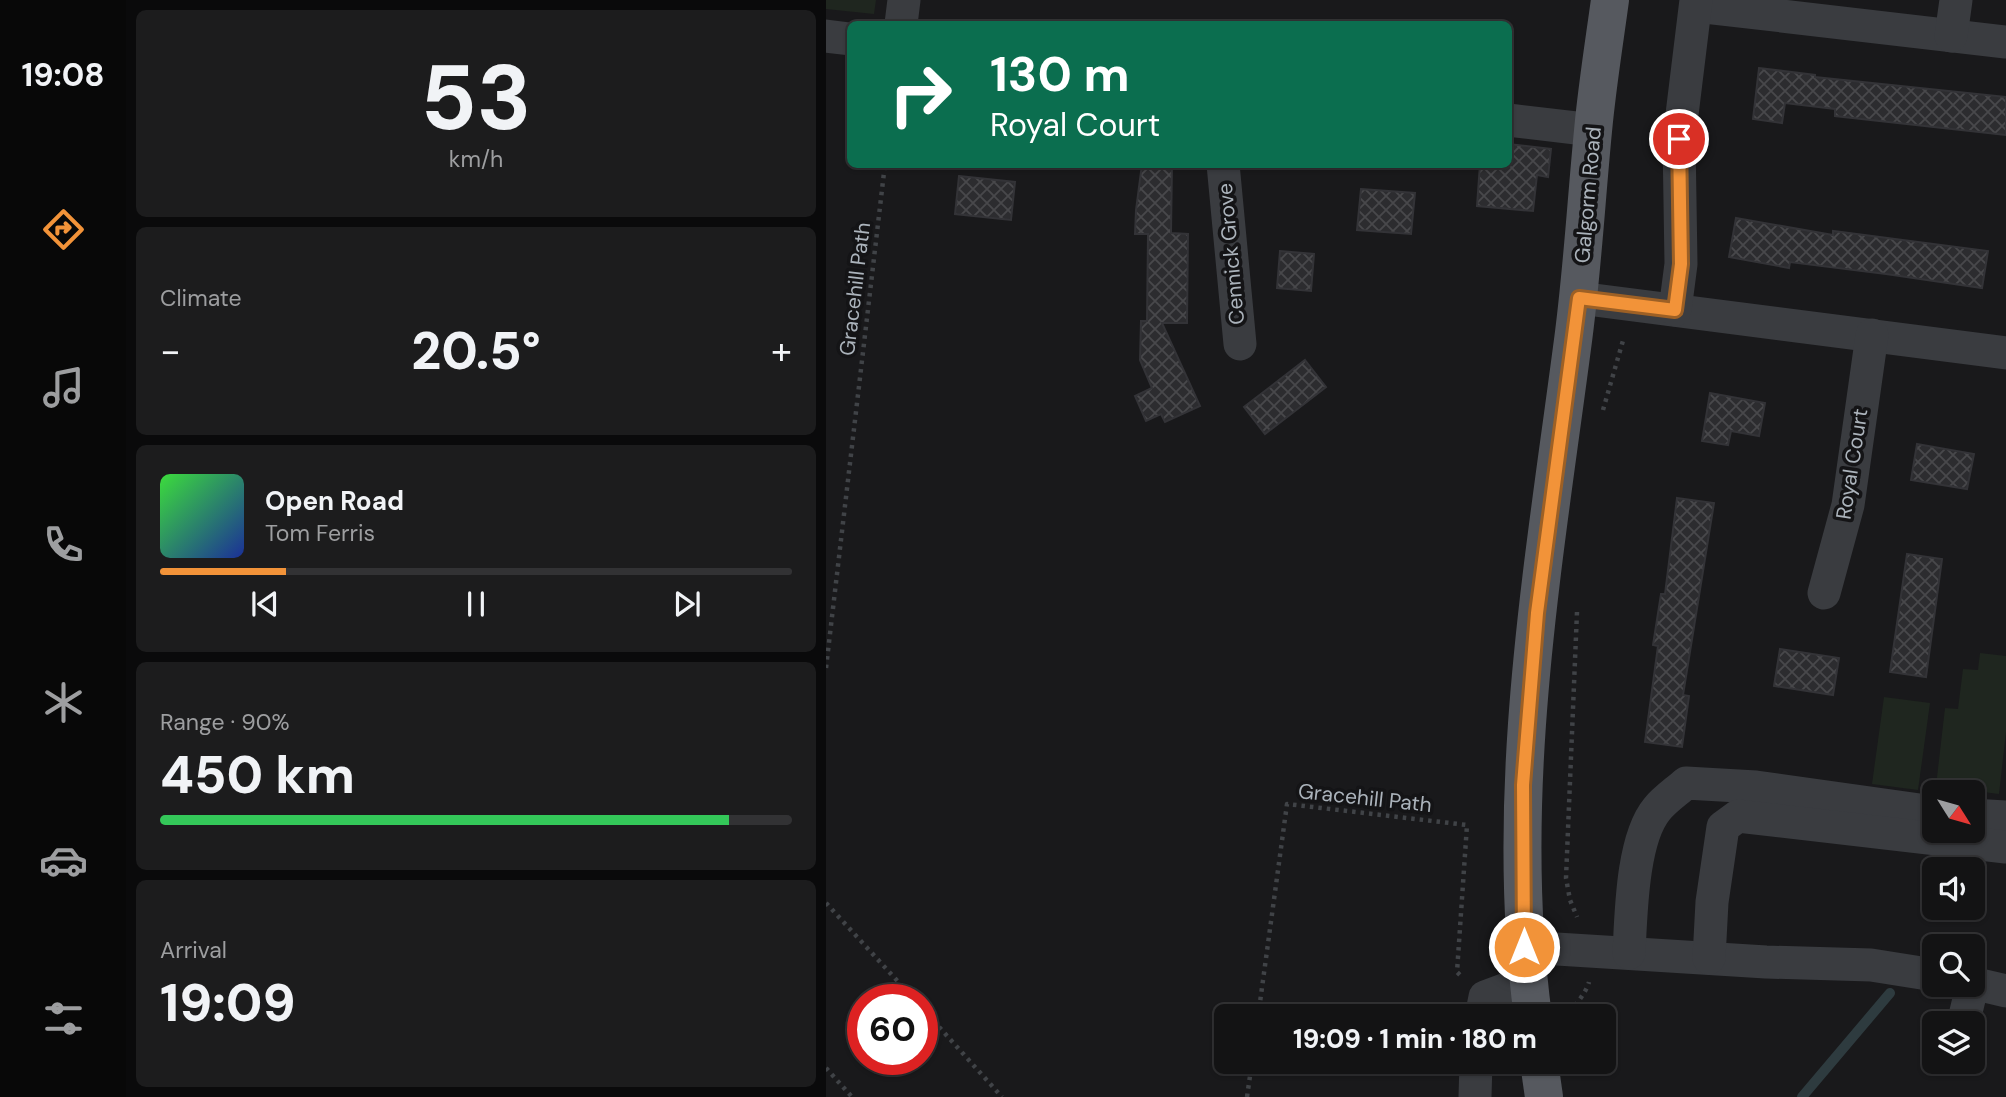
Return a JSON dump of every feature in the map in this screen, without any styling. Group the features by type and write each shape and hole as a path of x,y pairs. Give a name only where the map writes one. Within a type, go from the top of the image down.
{"main road":[{"name":"Galgorm Road","path":"1528,982 1523,785 1537,613 1579,298 1593,130 1610,0"},
{"path":"1541,1074 1544,1097"}],"street":[{"path":"901,21 904,0"},
{"path":"1951,36 1956,0"},
{"path":"1675,310 1681,264 1679,139 1696,3 2006,42"},
{"path":"826,36 847,39"},
{"path":"1512,120 1593,130"},
{"name":"Cennick Grove","path":"1223,168 1240,344"},
{"path":"1579,298 2006,353"},
{"name":"Royal Court","path":"1824,593 1848,505 1871,335"},
{"path":"1629,953 1632,896 1643,833 1656,809 1685,783 1756,787 1922,810"},
{"path":"1985,815 2006,817"},
{"path":"1709,958 1712,902 1723,827 1738,816 2006,847"},
{"path":"1488,1004 1591,950 1766,962 1871,965 1922,973"},
{"path":"1985,986 2006,991"},
{"path":"1475,1097 1476,1074"}],"path":[{"name":"Gracehill Path","path":"826,668 885,168"},
{"path":"1601,418 1631,305"},
{"path":"1576,1004 1589,986 1591,950 1570,901 1566,878 1577,608"},
{"name":"Gracehill Path","path":"1260,1004 1287,804 1467,825 1457,972 1481,1004"},
{"path":"826,903 900,984"},
{"path":"938,1026 1002,1097"},
{"path":"826,1068 852,1097"},
{"path":"1247,1097 1250,1074"}],"shaded area":[{"path":"826,0 876,0 874,14 826,9"},
{"path":"1980,653 2006,656 2006,732 1999,794 1985,792 1985,780 1937,780 1945,708 1958,709 1963,669 1978,670"},
{"path":"1884,697 1930,703 1918,790 1872,784"}],"building":[{"path":"1759,68 1815,77 2006,97 2006,135 1835,116 1835,109 1785,103 1782,123 1753,119"},
{"path":"1512,144 1551,149 1548,177 1537,175 1533,211 1477,206 1480,168 1512,168"},
{"path":"1141,168 1172,168 1171,233 1188,234 1187,323 1162,323 1200,406 1165,422 1161,414 1146,421 1135,396 1152,388 1140,360 1141,321 1147,321 1148,234 1135,234"},
{"path":"959,176 1015,182 1011,220 955,214"},
{"path":"1361,189 1415,193 1411,234 1357,230"},
{"path":"1736,218 1833,235 1833,231 1988,251 1982,288 1790,262 1789,268 1729,257"},
{"path":"1280,251 1314,254 1311,291 1277,288"},
{"path":"1305,360 1326,387 1265,434 1244,407"},
{"path":"1710,393 1765,403 1759,436 1731,431 1728,445 1702,441"},
{"path":"1917,444 1974,454 1967,489 1911,480"},
{"path":"1677,498 1714,503 1683,695 1689,696 1682,747 1645,742 1658,646 1653,645 1661,594 1665,594"},
{"path":"1907,554 1942,559 1926,677 1890,672"},
{"path":"1780,649 1839,658 1833,695 1774,686"}],"waterway":[{"path":"1802,1097 1890,993"}],"route":[{"path":"1524,947 1523,785 1537,613 1579,298 1675,310 1681,264 1679,139"}]}
